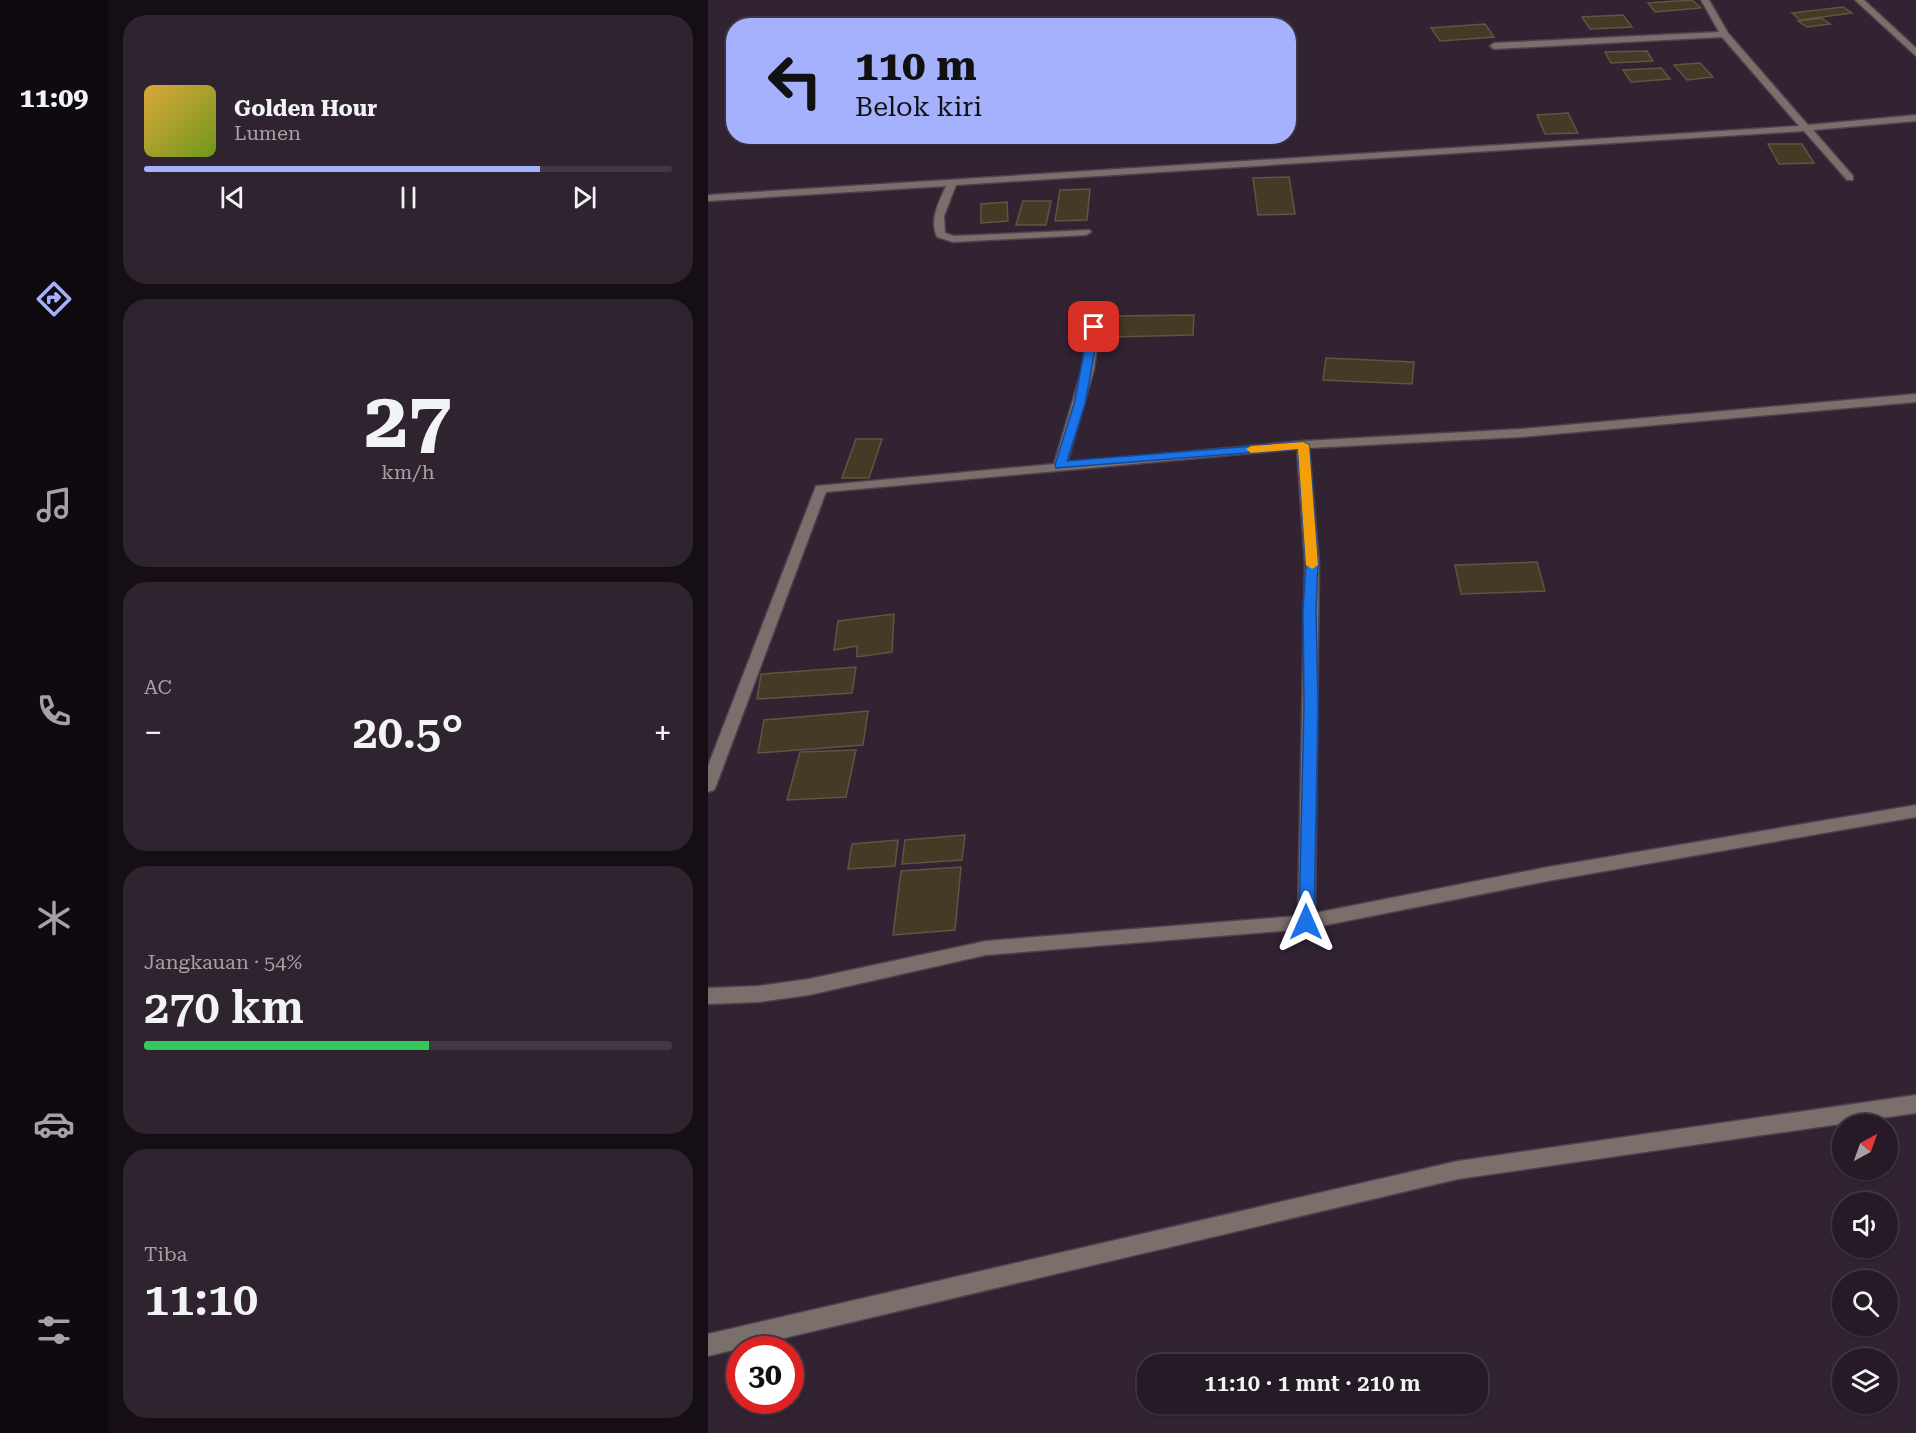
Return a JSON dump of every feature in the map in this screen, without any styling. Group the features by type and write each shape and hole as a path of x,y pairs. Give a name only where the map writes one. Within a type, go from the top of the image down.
{"street":[{"path":"1705,0 1724,34 1850,178"},
{"path":"1859,0 1916,53"},
{"path":"1494,46 1724,34"},
{"path":"708,198 1804,128 1916,118"},
{"path":"952,182 939,215 938,230 941,235 953,239 1086,232"},
{"path":"1060,465 1085,381 1094,327"},
{"path":"708,786 821,489 1060,465 1303,445 1521,433 1916,398"},
{"path":"1303,445 1312,564 1309,609 1311,705 1306,922"},
{"path":"708,996 759,994 809,987 986,948 1306,922 1548,874 1916,811"},
{"path":"708,1345 1458,1170 1916,1104"}],"building":[{"path":"1692,0 1701,8 1655,12 1648,3"},
{"path":"1843,7 1852,13 1800,20 1792,13"},
{"path":"1623,15 1632,27 1590,29 1582,17"},
{"path":"1821,18 1830,24 1807,27 1798,21"},
{"path":"1485,24 1494,37 1440,41 1431,28"},
{"path":"1647,51 1653,61 1611,63 1605,52"},
{"path":"1700,63 1713,77 1687,80 1674,65"},
{"path":"1661,68 1670,79 1631,82 1623,70"},
{"path":"1568,113 1578,133 1545,134 1537,115"},
{"path":"1768,144 1802,144 1814,163 1779,164"},
{"path":"1289,177 1295,214 1258,215 1253,178"},
{"path":"1090,189 1087,220 1055,221 1060,190"},
{"path":"1023,201 1051,201 1046,225 1016,225"},
{"path":"1007,202 1008,221 981,223 981,204"},
{"path":"1194,315 1193,335 1112,337 1114,316"},
{"path":"1326,358 1414,362 1412,384 1323,380"},
{"path":"856,439 882,439 869,478 842,478"},
{"path":"1537,562 1545,591 1461,594 1455,565"},
{"path":"894,614 892,652 857,657 857,646 834,650 838,621"},
{"path":"856,667 852,693 757,699 761,674"},
{"path":"868,711 863,745 758,753 764,720"},
{"path":"856,750 846,797 787,800 800,752"},
{"path":"965,835 962,860 902,864 905,840"},
{"path":"898,840 895,866 848,869 852,844"},
{"path":"961,867 955,930 893,935 901,871"}],"slow traffic":[{"path":"1251,449 1303,445 1308,502 1307,523 1312,565"}],"route":[{"path":"1094,327 1080,404 1060,465 1303,445 1308,502 1307,523 1312,564 1309,609 1311,705 1306,922"}]}
